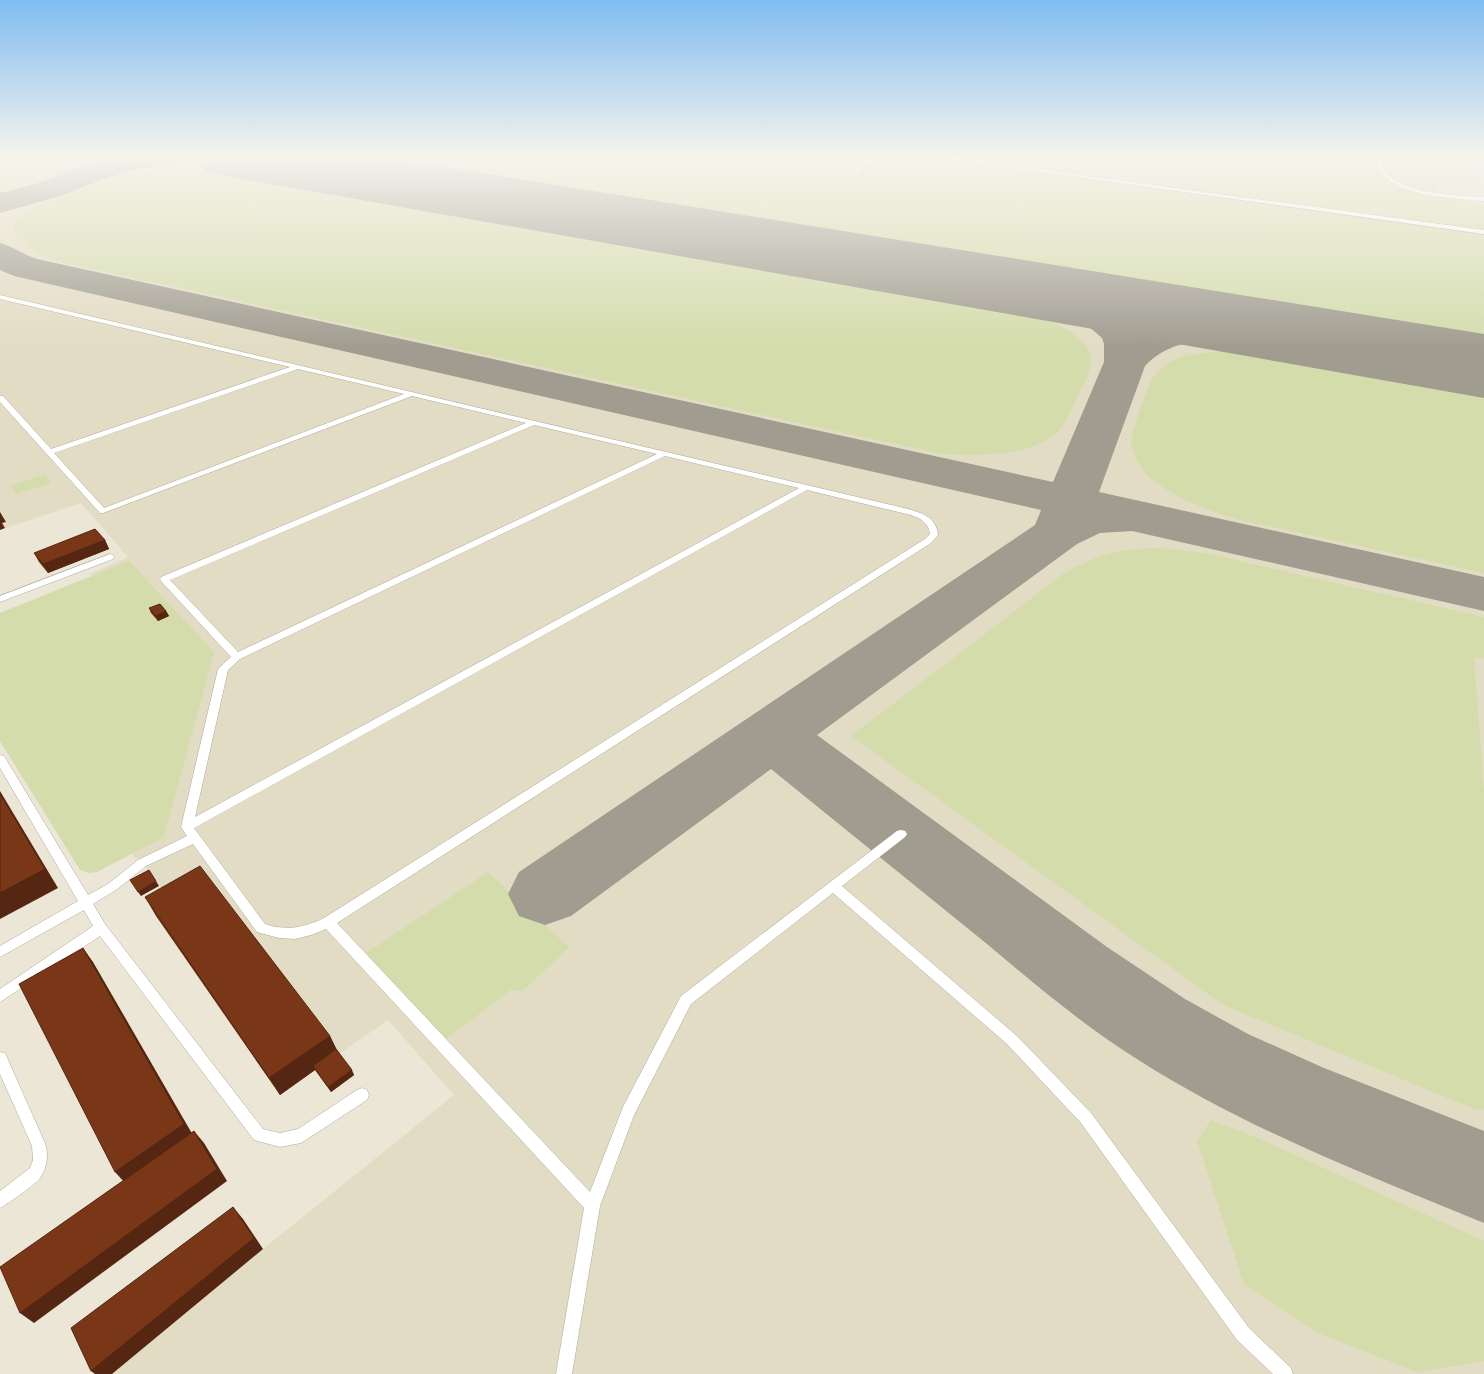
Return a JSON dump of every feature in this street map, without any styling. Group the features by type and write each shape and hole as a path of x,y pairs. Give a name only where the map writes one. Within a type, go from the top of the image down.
{"lane":[{"path":"1390,219 1484,232"},
{"path":"0,297 918,514 932,525 934,535 928,541 328,922 314,930 290,935 276,934 261,928 190,832 223,669 237,657 663,454"},
{"path":"50,452 298,367"},
{"path":"0,398 103,511 412,394"},
{"path":"237,657 164,579 532,423"},
{"path":"0,952 112,888 142,863 190,832 806,487"},
{"path":"0,599 110,557"},
{"path":"0,759 101,928 259,1135 280,1140 301,1136 362,1094"},
{"path":"564,1374 592,1206 628,1112 686,1000 901,834"},
{"path":"833,886 1012,1040 1086,1118 1243,1334 1285,1374"},
{"path":"328,922 592,1206"},
{"path":"0,996 101,928"},
{"path":"0,1058 39,1146 40,1160 35,1173 0,1200"}],"shaded area":[{"path":"0,219 1484,219 1484,1374 112,1374 263,1249 454,1095 388,1020 339,1054 173,906 152,874 132,855 182,682 90,574 128,557 81,503 0,530"}],"green space":[{"path":"19,219 501,219 1003,306 1008,309 1044,319 1071,332 1081,340 1088,350 1091,366 1068,417 1061,429 1050,438 1031,447 1006,453 980,455 941,454 56,261 39,252 19,238 13,229 16,222"},
{"path":"729,219 1484,219 1484,340 1460,338"},
{"path":"1224,351 1283,356 1484,391 1484,573 1240,520 1214,512 1186,500 1172,493 1149,477 1136,458 1131,439 1152,379 1162,368 1176,359 1196,354"},
{"path":"45,474 51,483 16,494 10,486"},
{"path":"1153,548 1205,553 1484,617 1484,659 1474,657 1484,791 1484,1109 1477,1110 1223,1005 851,736 1063,574 1086,562 1106,555 1128,550"},
{"path":"129,561 214,652 164,837 97,872 89,873 80,870 0,741 0,613"},
{"path":"488,872 569,947 523,991 511,990 445,1040 366,953"},
{"path":"1211,1120 1260,1139 1484,1241 1484,1361 1417,1372 1318,1333 1244,1284 1197,1141"}],"building":[{"path":"95,529 105,540 43,564 34,553"},
{"path":"160,604 166,611 156,616 149,608"},
{"path":"0,794 45,869 0,893"},
{"path":"200,866 330,1036 269,1078 145,897"},
{"path":"149,870 156,881 138,892 130,880"},
{"path":"83,948 184,1124 115,1172 19,984"},
{"path":"336,1049 352,1070 328,1087 313,1066"},
{"path":"194,1131 217,1169 20,1313 0,1267"},
{"path":"233,1207 254,1238 91,1371 71,1328"}],"taxiway":[{"path":"0,254 11,262 27,268 1070,501"},
{"path":"1030,289 1069,301 1097,314 1108,322 1118,331 1124,341 1126,349 1125,362"},
{"path":"1125,362 1139,348 1157,338 1178,332 1200,329 1224,329 1288,333"},
{"path":"1070,501 1125,362"},
{"path":"1472,363 1484,365"},
{"path":"1058,533 1070,501"},
{"path":"1070,501 1484,594"},
{"path":"1058,533 1091,519 1127,517"},
{"path":"772,735 1058,533"},
{"path":"545,894 772,735"},
{"path":"772,735 1079,972 1155,1026 1218,1062 1293,1098 1369,1131 1484,1177"}],"runway":[{"path":"612,219 1484,366"}]}
